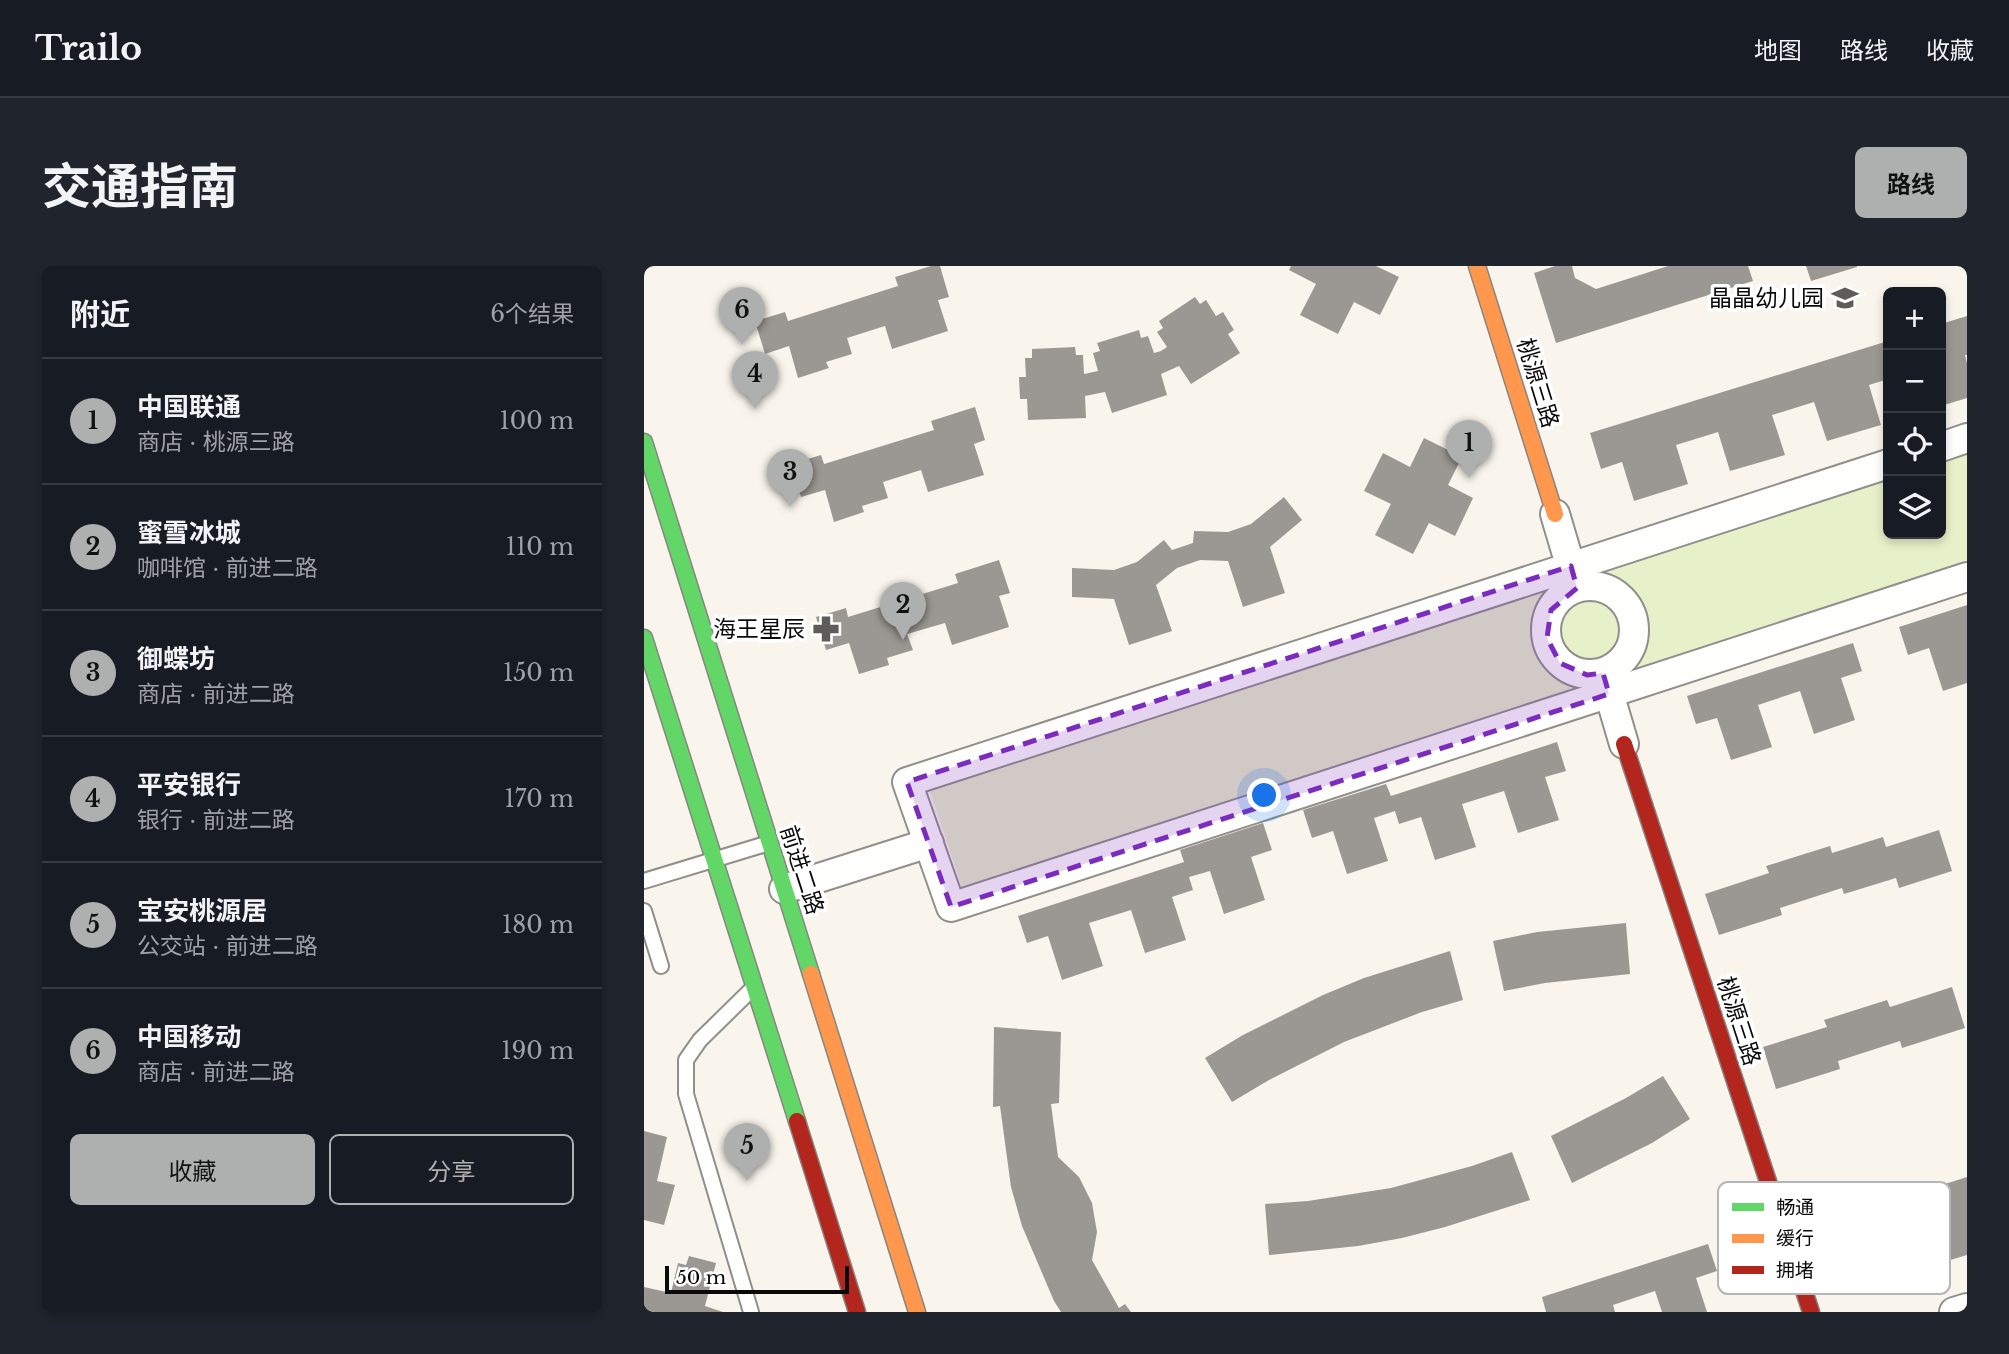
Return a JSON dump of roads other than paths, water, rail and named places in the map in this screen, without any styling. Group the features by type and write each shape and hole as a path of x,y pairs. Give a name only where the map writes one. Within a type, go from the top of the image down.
{"main road":[{"name":"桃源三路","path":"1477,266 1555,514"},
{"name":"前进二路","path":"644,442 917,1312"},
{"path":"644,638 857,1312"},
{"name":"桃源三路","path":"1625,744 1768,1182"},
{"name":"桃源三路","path":"1805,1294 1811,1312"}],"street":[{"path":"1946,445 1967,438"},
{"path":"1883,466 1574,577 907,782 951,907 1606,683 1967,577"},
{"path":"1555,514 1574,577 1585,586 1614,592 1625,602 1632,615 1635,629 1633,644 1606,683 1625,744"},
{"path":"1574,577 1551,610 1546,624 1546,638 1551,652 1560,663 1573,671 1606,683"},
{"path":"784,889 929,843"},
{"path":"1954,1312 1967,1308"}],"lane":[{"path":"644,881 769,843"},
{"path":"644,911 662,966"},
{"path":"751,1312 686,1094 686,1060 700,1040 755,987"}],"place":[{"name":"晶晶幼儿园","path":"1845,298"},
{"name":"中国移动","path":"742,345"},
{"name":"平安银行","path":"755,409"},
{"name":"中国联通","path":"1469,478"},
{"name":"御蝶坊","path":"790,507"},
{"name":"海王星辰","path":"826,629"},
{"name":"蜜雪冰城","path":"903,640"},
{"name":"宝安桃源居","path":"747,1181"}]}
